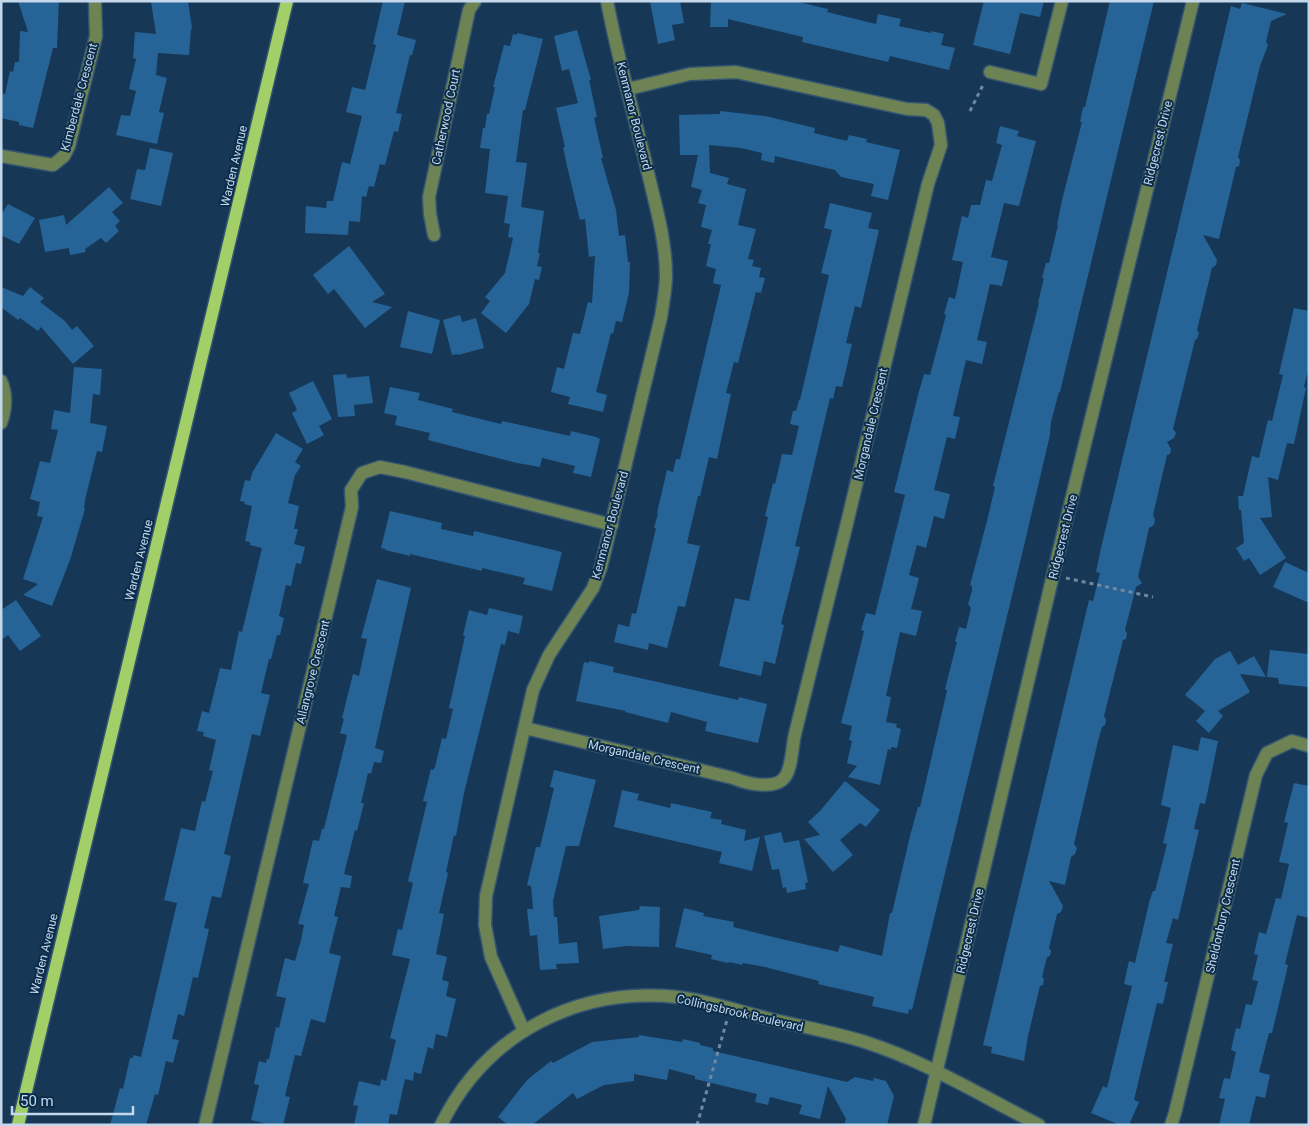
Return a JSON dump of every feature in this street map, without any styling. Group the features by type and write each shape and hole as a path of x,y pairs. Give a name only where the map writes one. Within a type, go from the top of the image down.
{"main road":[{"name":"Warden Avenue","path":"18,1125 287,1"}],"street":[{"name":"Kimberdale Crescent","path":"1,156 53,165 64,156 69,146 96,36 95,1"},
{"name":"Catherwood Court","path":"434,235 429,197 469,10 475,1"},
{"name":"Kenmanor Boulevard","path":"524,1031 491,957 486,925 486,896 532,690 559,638 593,588 601,567 661,317 666,277 666,259 660,224 628,89 614,39 607,1"},
{"path":"990,72 1041,84 1062,1"},
{"name":"Ridgecrest Drive","path":"924,1125 1054,575 1193,1"},
{"name":"Morgandale Crescent","path":"525,728 732,778 744,783 769,784 779,782 785,777 790,766 795,734 928,184 941,146 938,123 934,115 926,110 907,109 736,72 690,74 628,89"},
{"path":"1,381 6,390 1,423"},
{"name":"Allangrove Crescent","path":"205,1125 352,507 351,490 362,473 380,467 406,472 612,525"},
{"name":"Sheldonbury Crescent","path":"1171,1125 1256,775 1267,753 1292,742 1309,746"},
{"name":"Collingsbrook Boulevard","path":"441,1125 458,1095 474,1075 493,1055 524,1031 575,1007 619,997 679,998 864,1042 917,1062 1038,1125"}],"path":[{"path":"970,112 990,72"},
{"path":"1054,575 1153,597"},
{"path":"696,1125 730,1009"}],"building":[{"path":"18,1 59,1 57,48 53,48 33,128 19,125 19,122 1,118 1,93 5,94 10,71 13,72 15,62 19,62 20,31 28,32"},
{"path":"151,1 188,1 192,28 189,55 158,53 156,75 167,78 159,112 164,113 157,144 116,135 121,115 130,116 136,91 129,89 136,59 133,58 135,32 156,34"},
{"path":"383,1 405,1 397,35 416,40 412,55 410,55 396,113 402,114 398,132 394,131 385,165 380,164 374,187 369,186 366,197 362,196 360,222 349,221 348,235 305,233 306,206 326,208 327,201 333,201 342,162 350,164 362,116 346,112 352,87 365,90 376,45 373,44"},
{"path":"650,1 680,1 684,23 672,25 675,40 658,44"},
{"path":"711,1 794,1 828,9 827,12 876,24 878,14 901,19 899,26 944,34 941,45 955,48 949,70 890,56 888,62 802,42 803,37 728,19 728,27 710,27"},
{"path":"984,1 1044,1 1040,17 1020,13 1010,54 973,45"},
{"path":"1110,1 1154,1 1060,392 1051,422 1050,435 1023,550 912,1010 909,1009 908,1014 872,1006 874,997 818,984 819,981 765,967 711,959 712,955 675,947 684,908 704,913 703,916 734,922 733,927 773,937 838,952 840,945 882,956 890,913 892,913 918,807 920,807 946,695 947,690 945,689 957,642 955,642 959,627 966,629 971,608 968,604 972,591 972,586 970,585 1039,303 1044,278 1042,278 1046,263 1049,263 1062,200 1082,122 1080,122 1083,107 1085,107"},
{"path":"1242,3 1287,14 1271,21 1266,42 1268,45 1260,66 1238,157 1240,160 1239,166 1236,167 1219,239 1203,235 1217,260 1216,265 1212,268 1197,330 1199,333 1195,340 1173,429 1176,433 1174,438 1167,442 1171,449 1170,454 1167,455 1153,515 1155,519 1154,525 1149,528 1138,577 1142,583 1136,587 1125,630 1127,633 1126,639 1123,640 1104,716 1106,720 1105,725 1102,727 1098,741 1074,844 1077,848 1075,854 1071,857 1065,885 1049,881 1063,906 1061,912 1057,914 1049,948 1051,951 1050,956 1047,957 1042,977 1044,979 1043,985 1040,986 1024,1061 991,1053 992,1047 983,1045 1089,600 1093,601 1100,573 1096,572 1101,548 1231,6 1240,9"},
{"path":"577,30 591,80 589,80 597,117 594,118 603,158 601,158 616,210 619,236 625,235 628,262 630,262 629,293 622,322 616,321 613,334 611,333 596,392 607,395 603,412 568,404 570,397 551,392 557,367 564,369 573,333 580,334 588,302 592,303 595,256 589,257 585,219 580,220 556,108 578,103 569,69 562,71 554,36"},
{"path":"517,33 543,39 525,110 523,110 516,162 527,163 521,207 544,211 537,266 542,267 539,280 535,279 529,304 506,333 481,313 490,301 485,297 505,273 513,238 508,237 510,224 504,223 508,196 485,193 490,149 480,148 483,128 485,128 487,114 489,114 495,87 493,87 504,45 510,46 513,34 517,35"},
{"path":"720,111 765,116 815,128 814,133 847,141 849,135 867,139 866,142 900,150 888,200 871,196 874,184 841,177 835,170 775,156 774,163 761,160 762,153 741,148 709,145 710,173 729,178 727,184 746,189 738,225 756,229 748,259 754,260 752,266 761,268 759,277 765,278 761,293 756,292 738,363 734,362 726,393 731,394 717,459 709,457 700,496 698,496 687,543 700,546 685,607 678,606 667,648 649,643 648,650 614,642 618,624 629,627 632,613 636,614 667,470 673,472 676,459 680,459 721,285 713,283 716,269 706,266 711,244 708,244 712,230 701,227 706,205 698,203 702,190 691,187 698,155 680,155 679,115 720,114"},
{"path":"1000,126 1019,131 1017,136 1036,141 1019,206 1004,203 991,257 1008,261 1002,286 990,284 977,340 987,342 982,364 966,360 953,416 960,417 955,439 947,437 934,490 950,494 944,519 934,516 926,548 917,545 909,575 919,578 911,609 922,611 916,636 900,632 886,696 891,697 886,722 897,724 896,727 901,729 897,748 891,747 891,750 888,749 880,785 848,777 857,766 847,763 852,741 849,740 852,726 841,723 864,631 861,630 866,613 875,615 905,495 894,492 918,395 924,374 930,375 949,297 955,299 963,262 952,260 962,216 968,218 971,205 980,205 986,180 992,181 1002,145 996,143"},
{"path":"150,148 173,153 161,206 130,199 137,169 145,170"},
{"path":"109,187 123,203 112,212 120,221 115,226 119,231 106,243 101,238 85,249 86,252 70,255 69,248 45,252 39,220 64,215 66,225"},
{"path":"830,203 872,213 868,228 879,230 861,308 855,306 846,343 852,344 842,387 836,386 833,399 830,398 795,546 800,547 781,624 784,625 775,664 764,661 761,676 719,666 735,598 749,601 768,517 765,516 773,483 775,484 782,454 792,455 799,426 790,424 793,411 796,411 800,400 829,275 821,273 832,230 824,228"},
{"path":"8,204 35,218 19,244 1,235 1,215"},
{"path":"349,246 385,294 372,302 392,307 365,328 334,289 328,294 313,275"},
{"path":"1,287 23,296 30,287 44,298 40,302 65,321 72,330 77,326 94,346 73,364 41,327 38,331 20,318 18,320 1,307"},
{"path":"1294,308 1309,311 1309,366 1304,387 1306,388 1294,444 1287,443 1278,480 1268,477 1272,517 1260,518 1286,558 1260,575 1249,558 1244,561 1236,548 1244,543 1238,496 1243,496 1252,456 1259,458 1268,420 1272,421 1283,375 1279,374"},
{"path":"408,311 440,320 432,354 400,347"},
{"path":"460,315 462,322 476,318 484,348 452,355 443,320"},
{"path":"74,367 102,369 100,395 93,394 90,423 107,426 102,452 97,451 85,500 85,509 70,560 52,606 23,595 38,584 23,579 43,517 37,516 40,502 30,499 40,461 50,463 58,430 51,429 54,410 70,413"},
{"path":"346,374 347,378 369,376 373,403 354,405 355,416 338,417 333,375"},
{"path":"313,381 332,419 319,426 324,435 307,444 292,413 297,410 289,393"},
{"path":"390,387 420,393 418,400 453,409 452,412 501,424 502,421 570,436 571,431 596,437 600,439 591,477 573,473 575,466 542,458 540,467 517,463 428,440 430,433 395,425 397,416 384,413"},
{"path":"276,433 303,449 295,462 301,466 295,475 288,503 299,506 294,529 298,529 294,544 305,547 301,564 296,563 291,586 286,585 279,616 284,618 280,635 277,635 271,659 269,659 261,693 270,695 260,736 252,734 224,854 231,856 221,898 212,896 204,928 209,929 198,978 193,977 184,1016 178,1014 172,1039 179,1040 173,1063 166,1061 158,1095 155,1094 146,1125 110,1125 120,1088 123,1089 130,1058 133,1058 133,1055 141,1057 177,903 164,900 181,828 195,831 202,801 205,802 213,771 209,770 216,740 203,736 204,732 197,731 202,711 209,713 220,668 231,670 239,631 242,632 262,548 250,545 250,542 245,541 252,506 240,501 245,480 250,481 252,473"},
{"path":"390,511 442,523 441,529 473,536 474,531 562,552 552,591 523,584 525,578 482,568 482,571 385,550 381,548"},
{"path":"1285,562 1309,573 1309,603 1273,587"},
{"path":"377,579 411,588 375,748 384,751 381,763 374,762 371,774 368,773 361,803 364,803 344,874 352,876 350,888 341,887 334,916 338,917 329,953 341,956 325,1023 311,1019 301,1056 295,1055 285,1096 290,1097 283,1125 271,1125 251,1120 259,1085 254,1084 259,1061 266,1063 267,1059 269,1059 276,1027 279,1028 286,998 276,996 285,958 295,961 301,940 304,925 298,924 309,884 303,883 313,840 319,841 322,829 324,829 347,735 340,733 344,719 342,718 353,674 359,676 367,639 361,638"},
{"path":"16,600 41,636 20,651 8,635 1,640 1,610"},
{"path":"489,608 523,616 519,634 508,631 505,645 501,644 446,872 448,873 439,913 444,914 436,954 447,957 442,980 449,982 446,996 456,999 447,1037 436,1034 433,1049 428,1047 421,1074 414,1072 413,1081 405,1079 397,1115 390,1114 388,1125 354,1125 358,1106 353,1105 359,1081 380,1086 381,1079 386,1081 396,1040 390,1038 410,959 392,955 398,929 402,930 413,883 408,881 427,802 423,801 431,769 433,770 435,767 442,738 446,739 453,709 449,708 469,610 487,615"},
{"path":"1270,650 1309,654 1309,687 1279,684 1278,678 1267,677"},
{"path":"1230,651 1238,665 1254,656 1266,677 1240,674 1250,692 1218,711 1223,716 1209,733 1196,721 1205,711 1185,695 1215,659"},
{"path":"589,661 614,667 613,672 738,700 739,697 767,704 758,743 705,731 707,722 671,712 668,723 626,711 576,701 584,662 589,663"},
{"path":"1201,737 1218,741 1210,781 1205,804 1200,803 1194,829 1199,830 1178,920 1173,918 1166,943 1173,944 1164,982 1168,982 1163,1004 1157,1003 1134,1100 1139,1102 1129,1125 1120,1125 1091,1113 1103,1086 1107,1088 1132,986 1124,984 1129,961 1135,963 1150,899 1153,891 1155,891 1167,844 1163,843 1171,808 1161,805 1173,745 1198,751"},
{"path":"554,770 596,780 579,846 566,846 553,901 554,917 557,917 559,944 577,942 579,963 556,964 557,969 540,970 537,935 530,936 527,909 533,909 531,886 527,885 536,847 540,847 554,788 550,787"},
{"path":"845,781 880,810 866,827 860,823 840,840 853,855 833,872 804,839 820,835 808,822 820,811"},
{"path":"1294,783 1309,786 1309,918 1297,915 1285,964 1288,965 1272,1033 1269,1033 1259,1072 1270,1075 1265,1098 1256,1096 1249,1125 1219,1125 1225,1099 1219,1098 1224,1078 1230,1079 1236,1052 1231,1050 1236,1028 1240,1029 1246,1004 1252,1005 1258,981 1252,980 1258,955 1254,954 1259,932 1266,934 1276,898 1281,899 1289,864 1279,862 1288,823 1284,822"},
{"path":"622,790 639,794 637,800 670,808 671,803 712,812 710,818 722,820 721,824 746,830 744,841 760,837 752,871 719,863 722,852 614,827"},
{"path":"781,832 784,843 799,840 808,882 805,883 806,889 787,893 786,887 783,888 779,869 772,870 764,836"},
{"path":"640,906 660,907 659,947 626,946 603,949 599,916 639,910"},
{"path":"639,1035 682,1042 683,1039 713,1048 713,1051 847,1082 855,1077 873,1081 874,1078 886,1081 894,1096 887,1125 844,1125 846,1119 828,1086 820,1119 799,1114 802,1105 770,1097 768,1105 755,1102 757,1094 695,1079 695,1076 669,1069 667,1080 634,1074 634,1081 604,1085 577,1099 573,1093 532,1125 508,1125 498,1117 527,1080 551,1061 553,1063 592,1042 639,1037"}]}
